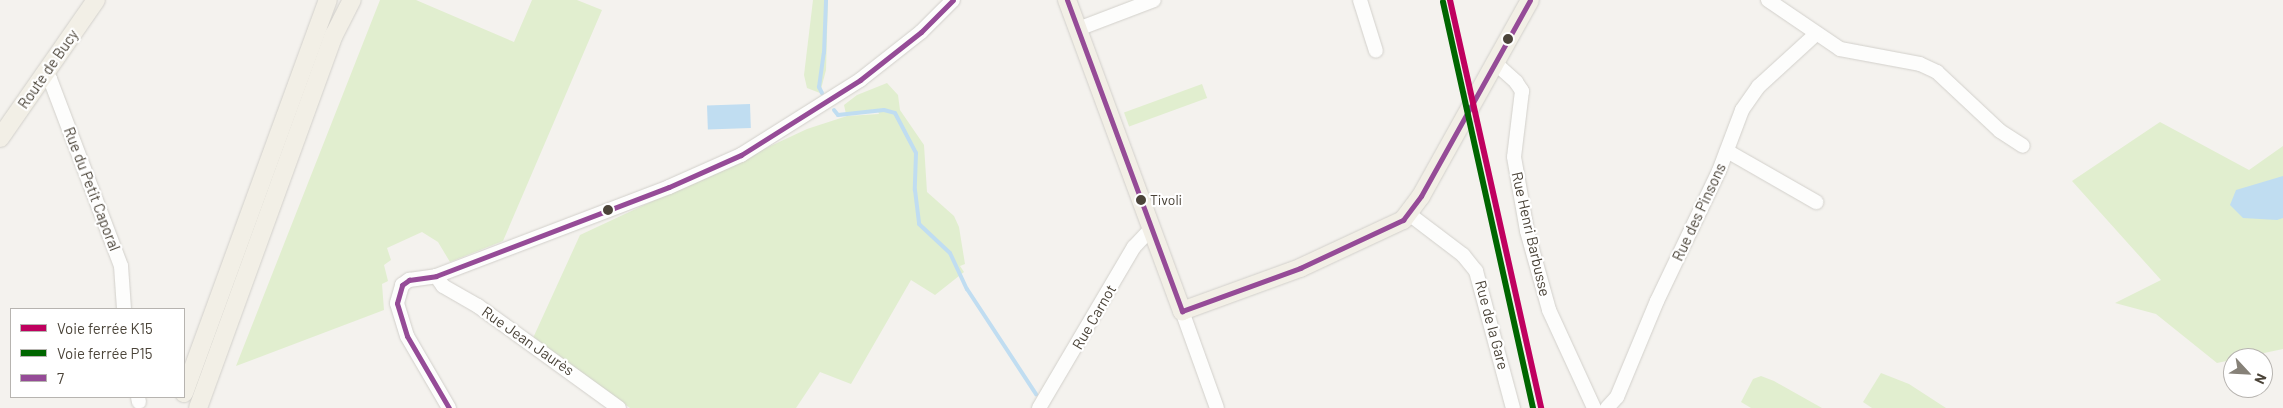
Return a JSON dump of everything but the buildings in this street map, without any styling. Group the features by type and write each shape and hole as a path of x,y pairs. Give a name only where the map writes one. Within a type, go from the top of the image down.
{"main road":[{"name":"Route de Bucy","path":"0,138 96,0"},
{"path":"185,390 328,0"},
{"path":"198,408 334,35 352,0"},
{"path":"1066,0 1182,311 1300,268 1391,227 1409,214 1530,0"}],"street":[{"path":"449,408 406,336 397,303 402,285 410,280 436,276 669,188 765,142 860,80 921,32 953,0"},
{"path":"1078,29 1154,0"},
{"path":"1360,0 1376,51"},
{"path":"1768,0 1840,49 1920,64 1937,72 2000,131 2023,146"},
{"name":"Rue des Pinsons","path":"1607,408 1618,397 1657,301 1727,151 1742,110 1758,86 1816,34"},
{"name":"Rue Henri Barbusse","path":"1494,62 1516,82 1522,92 1514,157 1527,231 1549,310 1594,408"},
{"name":"Rue du Petit Caporal","path":"44,74 50,78 122,266 124,308"},
{"path":"1727,151 1816,202"},
{"name":"Rue de la Gare","path":"1409,214 1463,255 1476,271 1513,408"},
{"name":"Rue Carnot","path":"1047,404 1134,248 1151,229"},
{"name":"Rue Jean Jaurès","path":"436,276 444,286 478,306 620,408"},
{"path":"1182,311 1217,408"}],"green space":[{"path":"380,0 416,0 514,42 532,0 577,0 602,10 503,241 450,262 438,242 422,232 387,248 391,260 384,265 388,281 382,284 384,310 236,366"},
{"path":"813,0 828,0 826,70 820,93 807,88 804,75"},
{"path":"887,83 898,95 900,110 924,145 927,192 954,216 959,227 965,264 960,266 964,272 935,295 911,280 851,384 820,372 796,408 630,408 533,338 580,235 807,129 847,116 879,114 877,109 846,114 844,105 857,95"},
{"path":"1202,84 1207,98 1129,126 1124,112"},
{"path":"2160,122 2249,170 2283,146 2283,349 2273,351 2273,348 2223,348 2223,362 2217,363 2156,314 2115,303 2161,280 2072,181"},
{"path":"1881,373 1909,384 1946,408 1872,408 1863,402"},
{"path":"1761,376 1774,381 1822,408 1751,408 1741,402 1753,379"}],"water":[{"path":"750,104 751,128 708,129 707,106"},
{"path":"2283,176 2283,218 2277,220 2243,218 2230,205 2236,190"}],"waterway":[{"path":"822,93 819,87 824,53 826,0"},
{"path":"834,110 838,115 884,110 895,113 916,153 915,190 919,224 950,253 967,289 1036,394"}],"rail line":[{"name":"K15","path":"1450,0 1541,408"},
{"name":"P15","path":"1443,2 1533,408"}],"transit line":[{"name":"7","path":"449,408 407,336 397,303 402,285 409,280 436,276 669,187 741,155 860,80 921,32 953,0"},
{"name":"7","path":"1067,0 1182,311"},
{"name":"7","path":"1182,311 1300,268 1403,220 1421,196 1530,0"}],"place":[{"name":"Tivoli","path":"1141,200"}]}
